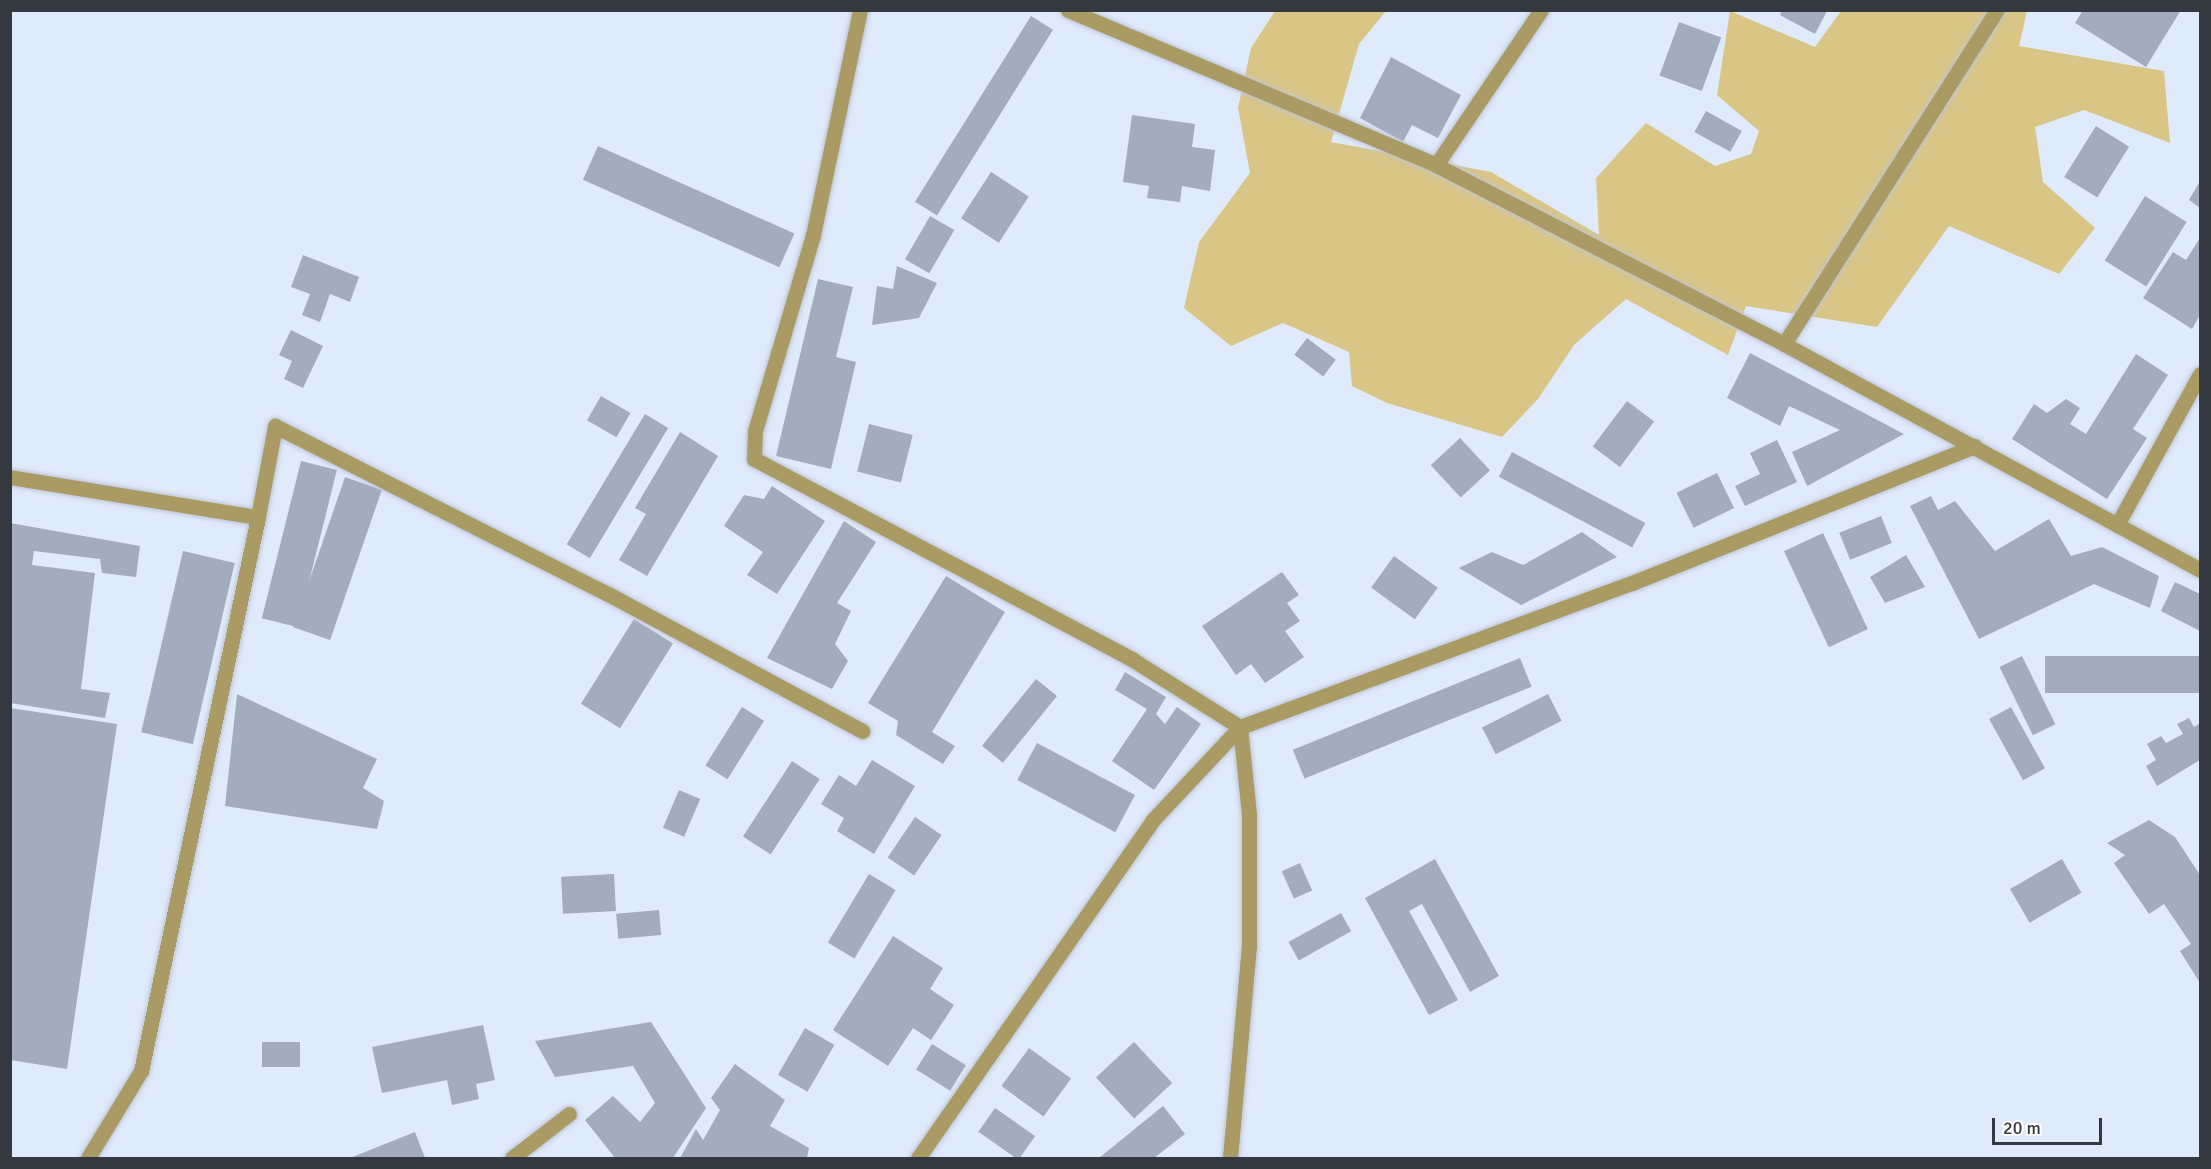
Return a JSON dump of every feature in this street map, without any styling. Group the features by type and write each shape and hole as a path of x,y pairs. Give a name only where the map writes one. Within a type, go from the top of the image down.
{"street":[{"path":"860,10 813,235 755,431 753,459 1133,660 1240,727"},
{"path":"1068,10 1437,165 1784,344 2200,570"},
{"path":"1437,165 1541,10"},
{"path":"1784,344 1997,10"},
{"path":"2116,525 2200,374"},
{"path":"88,1158 141,1071 258,518 275,426 608,594 862,731"},
{"path":"918,1158 1152,821 1240,727 1632,583 1975,446"},
{"path":"10,477 258,518"},
{"path":"1230,1158 1249,947 1249,814 1240,727"},
{"path":"512,1158 568,1114"}],"shaded area":[{"path":"1275,11 1386,11 1359,44 1331,142 1491,172 1599,235 1596,178 1646,123 1715,166 1751,154 1759,131 1717,95 1730,11 1815,47 1841,11 2027,11 2019,46 2164,71 2170,143 2084,110 2035,127 2043,182 2095,228 2059,274 1949,226 1877,327 1746,306 1728,355 1626,299 1574,345 1538,399 1502,437 1387,403 1352,386 1349,352 1283,323 1231,346 1184,308 1199,242 1250,173 1238,108 1251,48"}],"building":[{"path":"1782,10 1827,11 1815,34 1780,15"},
{"path":"2083,10 2181,10 2146,67 2075,23"},
{"path":"1031,16 1053,30 937,216 915,202"},
{"path":"1679,22 1721,37 1702,91 1660,76"},
{"path":"1391,57 1461,95 1438,138 1412,125 1403,142 1360,118"},
{"path":"1706,111 1742,131 1730,152 1694,132"},
{"path":"1132,115 1195,124 1192,147 1215,150 1210,191 1182,186 1180,202 1147,198 1149,186 1123,182"},
{"path":"2096,126 2129,147 2097,198 2064,177"},
{"path":"598,146 794,233 779,267 583,180"},
{"path":"991,172 1029,197 999,243 961,218"},
{"path":"2200,181 2200,208 2189,200"},
{"path":"2145,196 2187,222 2146,286 2105,260"},
{"path":"930,216 954,230 929,273 905,259"},
{"path":"2200,238 2200,315 2192,329 2143,298 2173,252 2186,260"},
{"path":"303,255 359,277 350,302 330,294 320,322 302,315 310,294 291,287"},
{"path":"897,266 937,283 919,318 872,325 877,286 893,289"},
{"path":"818,279 853,287 836,357 856,362 831,469 776,456"},
{"path":"291,330 323,346 303,388 284,379 292,361 279,355"},
{"path":"1307,338 1336,360 1323,376 1294,355"},
{"path":"1750,353 1904,434 1807,486 1792,452 1840,430 1789,406 1780,426 1727,398"},
{"path":"2136,354 2168,375 2133,429 2147,438 2107,499 2012,439 2034,404 2047,413 2066,399 2080,408 2070,424 2086,434"},
{"path":"601,396 630,413 616,437 587,420"},
{"path":"1627,401 1654,421 1620,467 1593,447"},
{"path":"645,414 668,428 590,558 567,544"},
{"path":"869,424 913,435 901,482 857,472"},
{"path":"680,432 718,456 647,576 619,560 646,514 635,508"},
{"path":"1460,438 1490,470 1461,497 1431,465"},
{"path":"1777,440 1797,482 1745,506 1735,486 1760,474 1750,453"},
{"path":"1512,452 1645,523 1632,548 1499,477"},
{"path":"301,461 337,470 298,627 262,618"},
{"path":"1717,473 1734,508 1694,528 1677,493"},
{"path":"345,477 382,490 330,640 293,627"},
{"path":"772,486 825,521 777,594 747,575 763,552 724,526 744,495 764,499"},
{"path":"1931,496 1938,510 1955,501 1995,551 2049,519 2071,556 2102,547 2159,576 2150,608 2094,584 1979,639 1910,506"},
{"path":"1881,516 1892,543 1850,560 1839,533"},
{"path":"844,521 876,542 837,603 851,611 835,644 848,661 832,689 767,658"},
{"path":"10,523 140,546 136,577 102,573 100,559 34,551 32,565 95,573 81,689 110,693 105,718 10,703"},
{"path":"1582,532 1617,557 1521,605 1459,568 1492,552 1523,565"},
{"path":"1823,533 1868,629 1829,647 1784,551"},
{"path":"183,551 235,563 193,744 141,732"},
{"path":"1906,555 1925,587 1885,603 1870,577"},
{"path":"1394,556 1438,588 1415,619 1371,588"},
{"path":"1282,572 1299,595 1287,603 1300,621 1285,631 1304,657 1265,683 1251,664 1236,675 1202,626"},
{"path":"946,576 1005,612 932,732 955,746 943,764 896,735 898,721 868,703"},
{"path":"2175,582 2200,594 2200,631 2161,611"},
{"path":"634,619 673,643 620,728 581,704"},
{"path":"2022,656 2055,724 2033,735 2000,667"},
{"path":"2045,656 2200,656 2200,693 2045,693"},
{"path":"1520,658 1532,687 1304,779 1293,750"},
{"path":"1125,672 1166,697 1156,714 1165,724 1177,707 1201,724 1154,790 1112,761 1147,709 1115,690"},
{"path":"1036,679 1057,696 1003,763 982,746"},
{"path":"237,694 377,759 363,788 384,801 377,829 225,806"},
{"path":"1548,694 1562,721 1496,754 1482,728"},
{"path":"742,707 764,721 727,779 705,766"},
{"path":"2011,707 2045,768 2023,780 1989,719"},
{"path":"10,708 117,724 67,1069 10,1060"},
{"path":"2189,718 2194,727 2200,723 2200,760 2157,786 2146,766 2156,760 2147,744 2161,736 2166,743 2183,734 2177,724"},
{"path":"1037,743 1135,795 1115,832 1017,780"},
{"path":"872,760 915,786 874,854 837,831 844,818 821,804 839,775 856,786"},
{"path":"792,761 820,779 771,854 743,836"},
{"path":"679,790 700,799 684,837 663,828"},
{"path":"915,817 942,835 914,876 888,858"},
{"path":"2149,820 2175,837 2200,875 2200,983 2180,951 2191,944 2164,904 2149,914 2114,863 2125,855 2107,843"},
{"path":"1435,859 1499,976 1470,992 1422,904 1409,911 1458,1000 1429,1015 1365,898"},
{"path":"2062,859 2082,893 2030,923 2010,889"},
{"path":"1300,863 1312,890 1294,899 1282,871"},
{"path":"614,874 616,911 563,914 561,877"},
{"path":"869,874 896,890 854,959 828,943"},
{"path":"659,910 661,935 618,939 616,914"},
{"path":"1341,913 1351,931 1299,960 1289,942"},
{"path":"893,936 943,968 930,989 954,1005 931,1040 913,1028 888,1066 833,1030"},
{"path":"651,1022 706,1108 673,1158 615,1158 585,1120 613,1096 640,1122 655,1103 633,1066 555,1077 535,1041"},
{"path":"483,1025 495,1080 476,1084 479,1099 452,1105 447,1080 382,1093 372,1047"},
{"path":"805,1028 834,1045 807,1092 778,1075"},
{"path":"262,1042 300,1042 300,1067 262,1067"},
{"path":"1134,1042 1172,1083 1134,1118 1096,1077"},
{"path":"932,1044 966,1065 950,1091 916,1069"},
{"path":"1029,1048 1071,1079 1043,1117 1001,1086"},
{"path":"735,1064 785,1100 770,1126 809,1148 807,1158 680,1158 696,1129 703,1140 720,1110 711,1098"},
{"path":"1163,1106 1185,1134 1154,1158 1099,1158"},
{"path":"995,1108 1035,1136 1020,1158 1016,1158 978,1132"},
{"path":"415,1132 425,1158 350,1158"}]}
